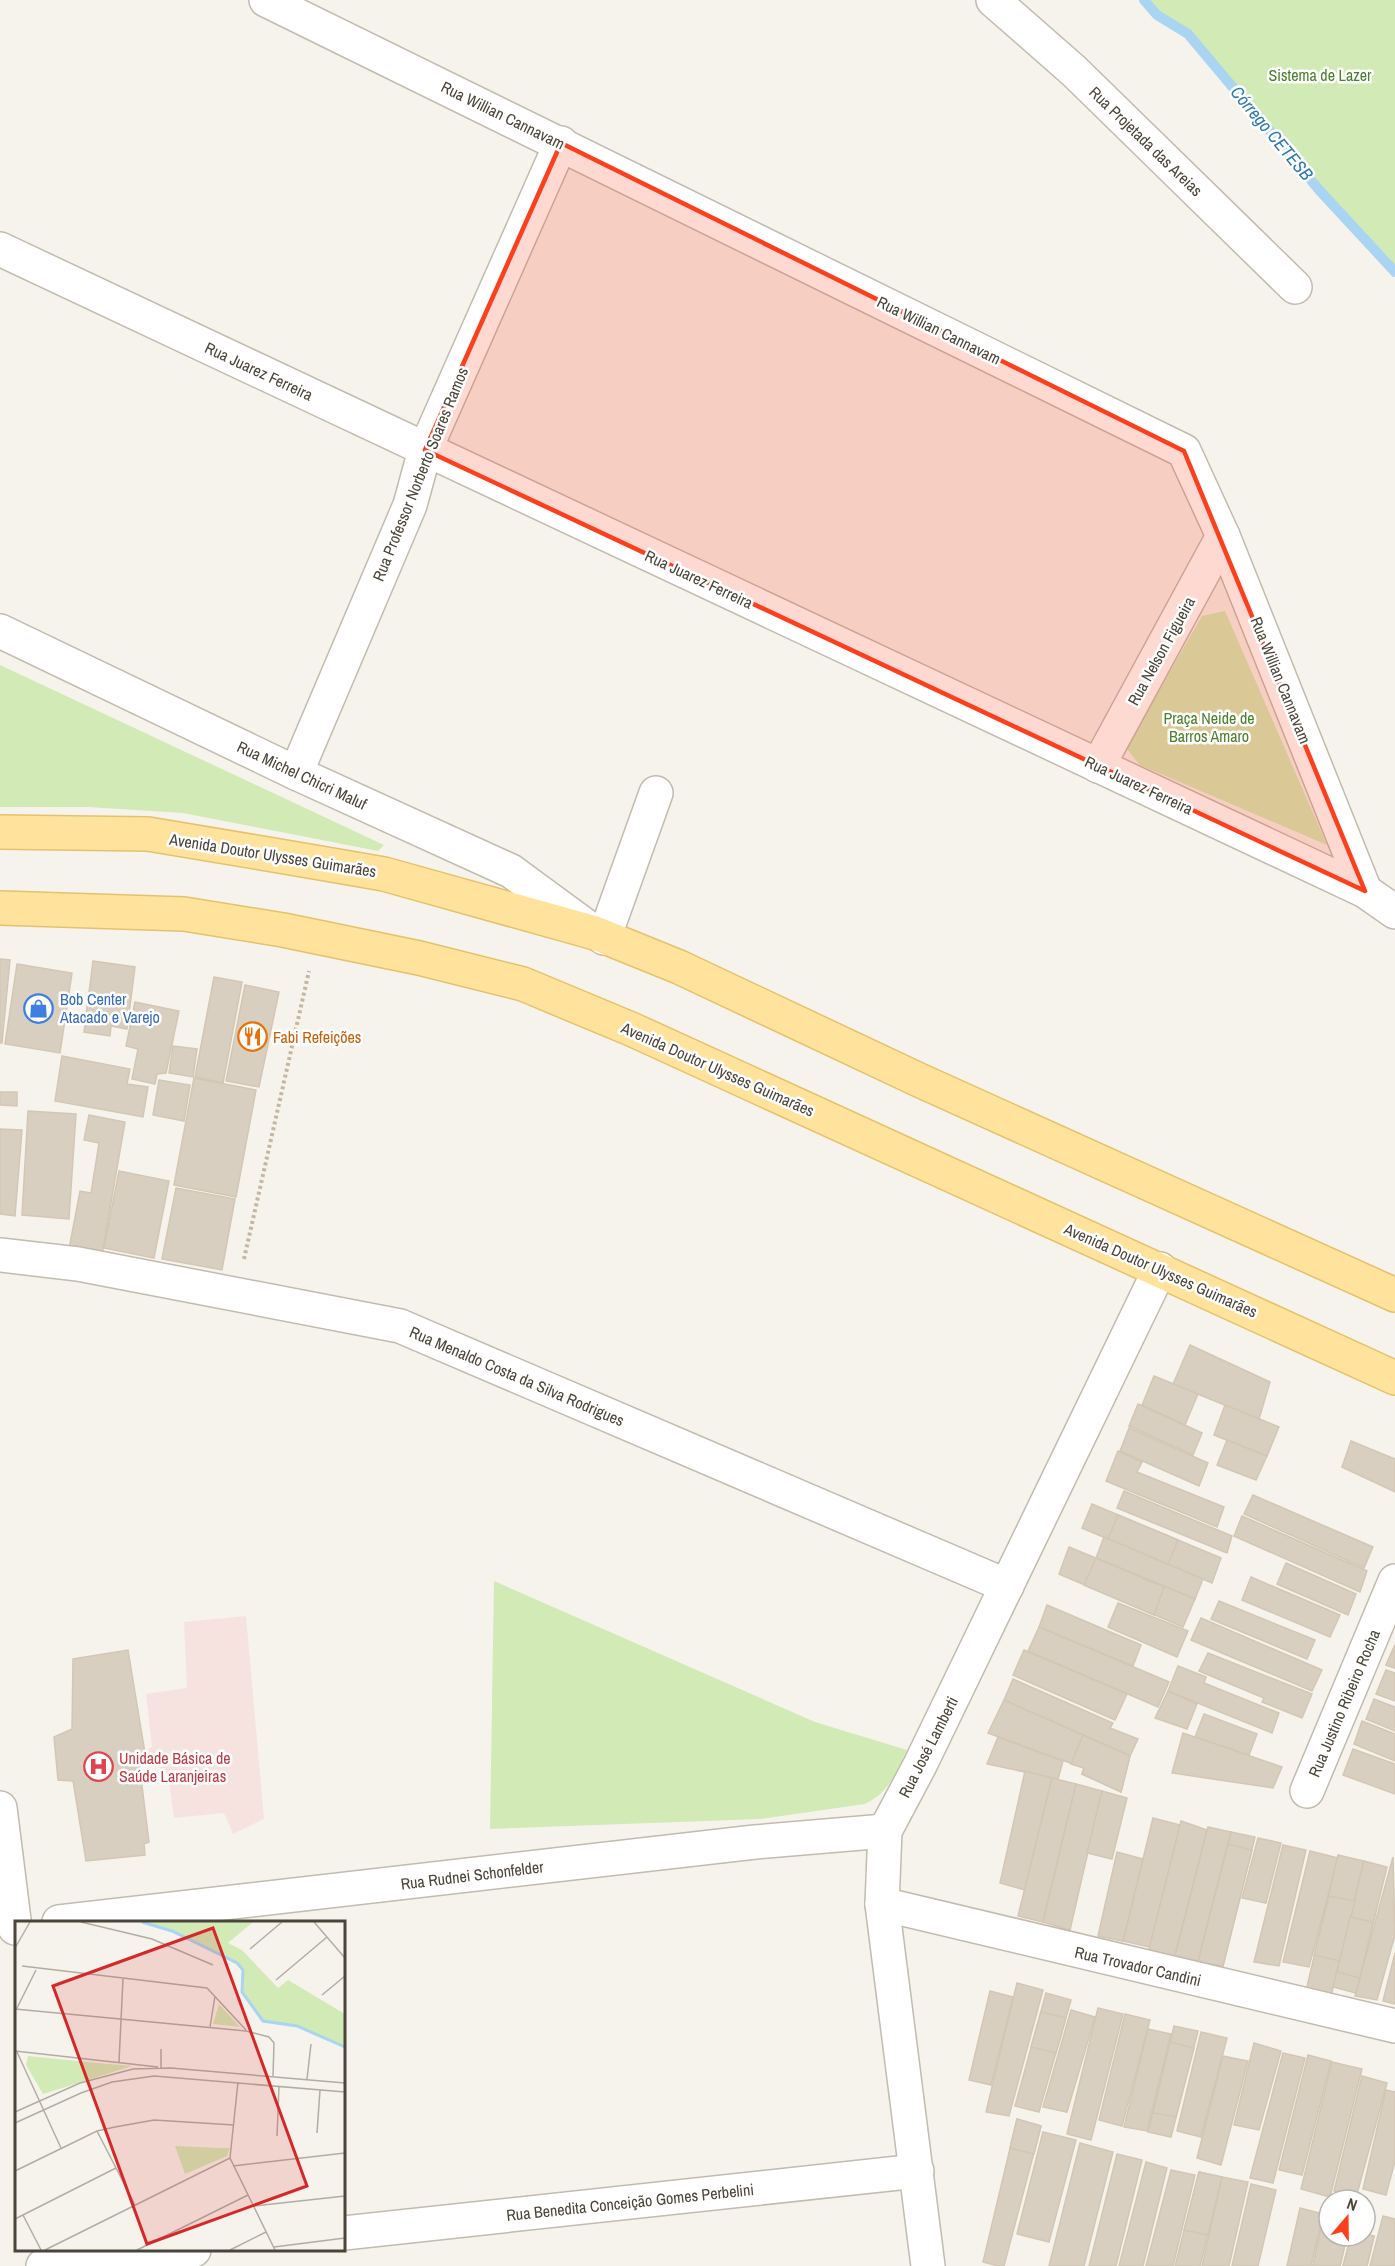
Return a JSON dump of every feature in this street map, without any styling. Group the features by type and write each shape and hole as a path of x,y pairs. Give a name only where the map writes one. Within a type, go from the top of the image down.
{"main road":[{"name":"Avenida Doutor Ulysses Guimarães","path":"0,832 148,834 319,862 384,874 600,935 679,968 930,1085 1395,1295"},
{"name":"Avenida Doutor Ulysses Guimarães","path":"0,908 184,914 419,958 523,984 631,1029 1395,1378"}],"street":[{"name":"Rua Willian Cannavam","path":"266,0 1184,451 1223,536 1365,891"},
{"name":"Rua Projetada das Areias","path":"993,0 1074,71 1295,287"},
{"name":"Rua Professor Norberto Soares Ramos","path":"296,772 410,505 425,450 561,143"},
{"name":"Rua Juarez Ferreira","path":"0,249 1365,891 1395,912"},
{"name":"Rua Nelson Figueira","path":"1098,766 1223,536"},
{"name":"Rua Michel Chicri Maluf","path":"0,631 511,871 600,935"},
{"path":"600,935 656,793"},
{"name":"Rua Menaldo Costa da Silva Rodrigues","path":"0,1256 78,1264 400,1326 1007,1586"},
{"name":"Rua José Lamberti","path":"928,2266 882,1904 885,1831 920,1765 1160,1269"},
{"name":"Rua Justino Ribeiro Rocha","path":"1307,1791 1395,1581"},
{"path":"0,1808 10,1928"},
{"name":"Rua Rudnei Schonfelder","path":"76,1921 755,1842 885,1831"},
{"name":"Rua Trovador Candini","path":"882,1904 1395,2026"},
{"name":"Rua Benedita Conceição Gomes Perbelini","path":"345,2233 917,2171"},
{"path":"44,2266 185,2251"}],"path":[{"path":"236,1295 316,937"}],"highlighted area":[{"path":"561,143 1184,451 1365,891 425,450"}],"shaded area":[{"path":"246,1616 264,1819 233,1834 224,1813 174,1818 168,1774 160,1772 160,1764 146,1765 142,1755 148,1754 148,1749 152,1747 146,1694 187,1688 184,1622"}],"green space":[{"name":"Sistema de Lazer","path":"1144,0 1395,0 1395,272 1273,136 1188,34 1157,15"},
{"name":"Praça Neide de Barros Amaro","path":"1225,611 1327,845 1140,765 1126,748 1202,616"},
{"path":"0,665 384,845 378,851 183,813 88,807 0,807"},
{"path":"494,1581 815,1722 907,1750 886,1788 865,1804 760,1819 490,1829"}],"building":[{"path":"0,959 10,960 2,1043 0,1043"},
{"path":"93,961 135,967 127,1029 111,1026 110,1036 84,1032"},
{"name":"Bob Center Atacado e Varejo","path":"17,964 72,973 60,1053 5,1044"},
{"path":"214,977 242,982 223,1083 195,1077"},
{"name":"Fabi Refeições","path":"245,985 279,992 259,1087 226,1081"},
{"path":"135,1002 179,1011 166,1073 157,1074 155,1084 132,1079 138,1049 126,1046"},
{"path":"173,1046 197,1049 193,1077 169,1073"},
{"path":"62,1056 130,1069 127,1084 148,1087 143,1117 55,1101"},
{"path":"194,1078 256,1090 236,1197 174,1185"},
{"path":"159,1080 190,1085 184,1121 153,1115"},
{"path":"0,1092 17,1092 17,1106 0,1105"},
{"path":"28,1111 76,1114 69,1219 22,1215"},
{"path":"89,1115 125,1122 102,1255 69,1249 80,1191 91,1193 99,1143 84,1140"},
{"path":"0,1129 22,1130 15,1216 0,1214"},
{"path":"119,1171 169,1181 154,1258 104,1248"},
{"path":"176,1188 235,1199 222,1270 162,1259"},
{"path":"1190,1345 1270,1382 1259,1419 1173,1384"},
{"path":"1154,1376 1198,1394 1185,1425 1142,1405"},
{"path":"1138,1404 1202,1433 1193,1455 1129,1426"},
{"path":"1225,1405 1279,1427 1267,1456 1214,1435"},
{"path":"1129,1428 1208,1463 1199,1486 1120,1451"},
{"path":"1227,1440 1267,1456 1256,1480 1217,1465"},
{"path":"1351,1441 1395,1459 1395,1492 1342,1467"},
{"path":"1118,1451 1142,1462 1137,1472 1224,1507 1217,1527 1106,1481"},
{"path":"1124,1491 1232,1536 1227,1553 1117,1508"},
{"path":"1253,1495 1373,1547 1364,1568 1244,1514"},
{"path":"1092,1504 1221,1558 1212,1583 1082,1528"},
{"path":"1118,1515 1178,1540 1168,1565 1108,1539"},
{"path":"1242,1516 1367,1571 1360,1592 1234,1536"},
{"path":"1104,1537 1203,1579 1195,1599 1096,1558"},
{"path":"1069,1547 1195,1599 1183,1627 1059,1574"},
{"path":"1096,1558 1164,1587 1154,1615 1084,1585"},
{"path":"1286,1563 1356,1594 1348,1615 1277,1584"},
{"path":"1251,1577 1340,1615 1330,1637 1242,1600"},
{"path":"1219,1601 1315,1640 1307,1659 1211,1619"},
{"path":"1118,1603 1188,1631 1177,1657 1108,1627"},
{"path":"1047,1605 1141,1645 1133,1666 1039,1627"},
{"path":"1201,1618 1322,1670 1312,1691 1191,1640"},
{"path":"1039,1627 1169,1682 1158,1707 1028,1651"},
{"path":"1395,1645 1395,1668 1386,1665"},
{"path":"1395,1645 1395,1668 1386,1665"},
{"name":"Unidade Básica de Saúde Laranjeiras","path":"128,1650 145,1753 138,1754 149,1842 144,1844 145,1855 86,1861 73,1781 58,1780 54,1737 72,1729 73,1659"},
{"path":"1024,1650 1127,1694 1115,1720 1013,1675"},
{"path":"1208,1653 1312,1694 1302,1718 1262,1702 1264,1698 1199,1671"},
{"path":"1178,1666 1206,1677 1204,1683 1279,1713 1272,1733 1168,1691"},
{"path":"1386,1670 1395,1673 1395,1701 1376,1694"},
{"path":"1013,1679 1113,1723 1110,1728 1138,1739 1130,1756 1004,1700"},
{"path":"1168,1691 1197,1704 1187,1729 1155,1718"},
{"path":"1374,1699 1395,1707 1395,1731 1366,1719"},
{"path":"1004,1700 1130,1756 1121,1792 1082,1774 1084,1768 988,1733"},
{"path":"1204,1714 1257,1734 1249,1755 1195,1737"},
{"path":"1362,1721 1395,1734 1395,1761 1354,1744"},
{"path":"1183,1733 1282,1767 1273,1788 1172,1773"},
{"path":"1083,1735 1130,1756 1121,1792 1082,1774 1084,1768 1071,1764"},
{"path":"998,1737 1063,1761 1058,1779 987,1764"},
{"path":"1353,1749 1395,1764 1395,1794 1343,1775"},
{"path":"1025,1771 1052,1778 1025,1890 1000,1883"},
{"path":"1052,1778 1076,1784 1043,1922 1018,1916"},
{"path":"1076,1784 1102,1791 1070,1930 1043,1922"},
{"path":"1102,1791 1127,1798 1112,1859 1087,1853"},
{"path":"1153,1818 1180,1825 1150,1947 1123,1941"},
{"path":"1181,1821 1207,1830 1174,1959 1148,1953"},
{"path":"1208,1827 1231,1832 1198,1962 1175,1956"},
{"path":"1231,1832 1255,1837 1223,1966 1198,1962"},
{"path":"1258,1838 1281,1843 1266,1903 1242,1898"},
{"path":"1228,1844 1252,1850 1223,1966 1198,1962"},
{"path":"1283,1845 1306,1850 1279,1966 1254,1962"},
{"path":"1310,1851 1338,1858 1309,1967 1283,1962"},
{"path":"1117,1852 1143,1859 1123,1941 1098,1936"},
{"path":"1338,1855 1364,1861 1331,1996 1306,1991"},
{"path":"1393,1857 1395,1935 1377,2000 1355,1996"},
{"path":"1364,1861 1387,1867 1356,1993 1333,1987"},
{"path":"1329,1896 1355,1901 1340,1961 1314,1955"},
{"path":"1350,1917 1373,1922 1360,1978 1337,1972"},
{"path":"1395,1953 1395,2004 1383,2001"},
{"path":"1017,1983 1043,1990 1009,2116 986,2112"},
{"path":"990,1991 1013,1997 991,2085 969,2080"},
{"path":"1046,1993 1071,2000 1039,2112 1015,2106"},
{"path":"1098,2008 1123,2014 1091,2140 1067,2134"},
{"path":"1071,2010 1095,2017 1067,2112 1043,2107"},
{"path":"1041,2012 1066,2018 1056,2053 1031,2047"},
{"path":"1125,2014 1150,2020 1122,2126 1099,2120"},
{"path":"1174,2026 1198,2031 1171,2137 1148,2132"},
{"path":"1148,2029 1171,2034 1147,2131 1124,2127"},
{"path":"1201,2032 1227,2038 1201,2137 1177,2131"},
{"path":"1170,2042 1194,2048 1176,2117 1153,2113"},
{"path":"1254,2043 1281,2051 1259,2130 1234,2125"},
{"path":"1283,2053 1305,2058 1273,2183 1250,2178"},
{"path":"1308,2055 1331,2061 1302,2175 1279,2170"},
{"path":"1223,2056 1248,2061 1221,2165 1197,2158"},
{"path":"1332,2062 1362,2069 1332,2188 1317,2188 1317,2193 1301,2189"},
{"path":"1362,2076 1387,2083 1359,2188 1335,2188"},
{"path":"1386,2090 1395,2092 1395,2161 1386,2195 1377,2193 1377,2188 1363,2188"},
{"path":"1017,2119 1041,2126 1004,2266 998,2266 983,2262"},
{"path":"1017,2119 1041,2126 1034,2154 1010,2148"},
{"path":"1043,2132 1076,2140 1049,2242 1017,2234"},
{"path":"1080,2143 1113,2152 1084,2266 1049,2266"},
{"path":"1117,2154 1142,2160 1116,2266 1089,2266"},
{"path":"1146,2162 1167,2168 1143,2266 1119,2266"},
{"path":"1171,2170 1195,2175 1173,2266 1146,2266"},
{"path":"1199,2172 1222,2177 1200,2266 1175,2266"},
{"path":"1199,2172 1222,2177 1208,2235 1184,2230"},
{"path":"1222,2177 1248,2182 1229,2266 1202,2266"},
{"path":"1251,2184 1276,2190 1258,2266 1232,2266"},
{"path":"1300,2208 1317,2212 1317,2240 1311,2266 1287,2266"},
{"path":"1383,2216 1395,2219 1395,2266 1370,2266 1375,2248 1377,2248"},
{"path":"1317,2247 1344,2248 1340,2266 1313,2266"},
{"path":"1317,2247 1344,2248 1340,2266 1313,2266"},
{"path":"1348,2248 1371,2248 1367,2266 1343,2266"},
{"path":"1348,2248 1371,2248 1367,2266 1343,2266"}],"waterway":[{"name":"Córrego CETESB","path":"1144,0 1157,15 1188,34 1320,191 1395,272"}],"place":[{"name":"Bob Center Atacado e Varejo","path":"39,1008"},
{"name":"Fabi Refeições","path":"252,1037"},
{"name":"Unidade Básica de Saúde Laranjeiras","path":"98,1767"}]}
